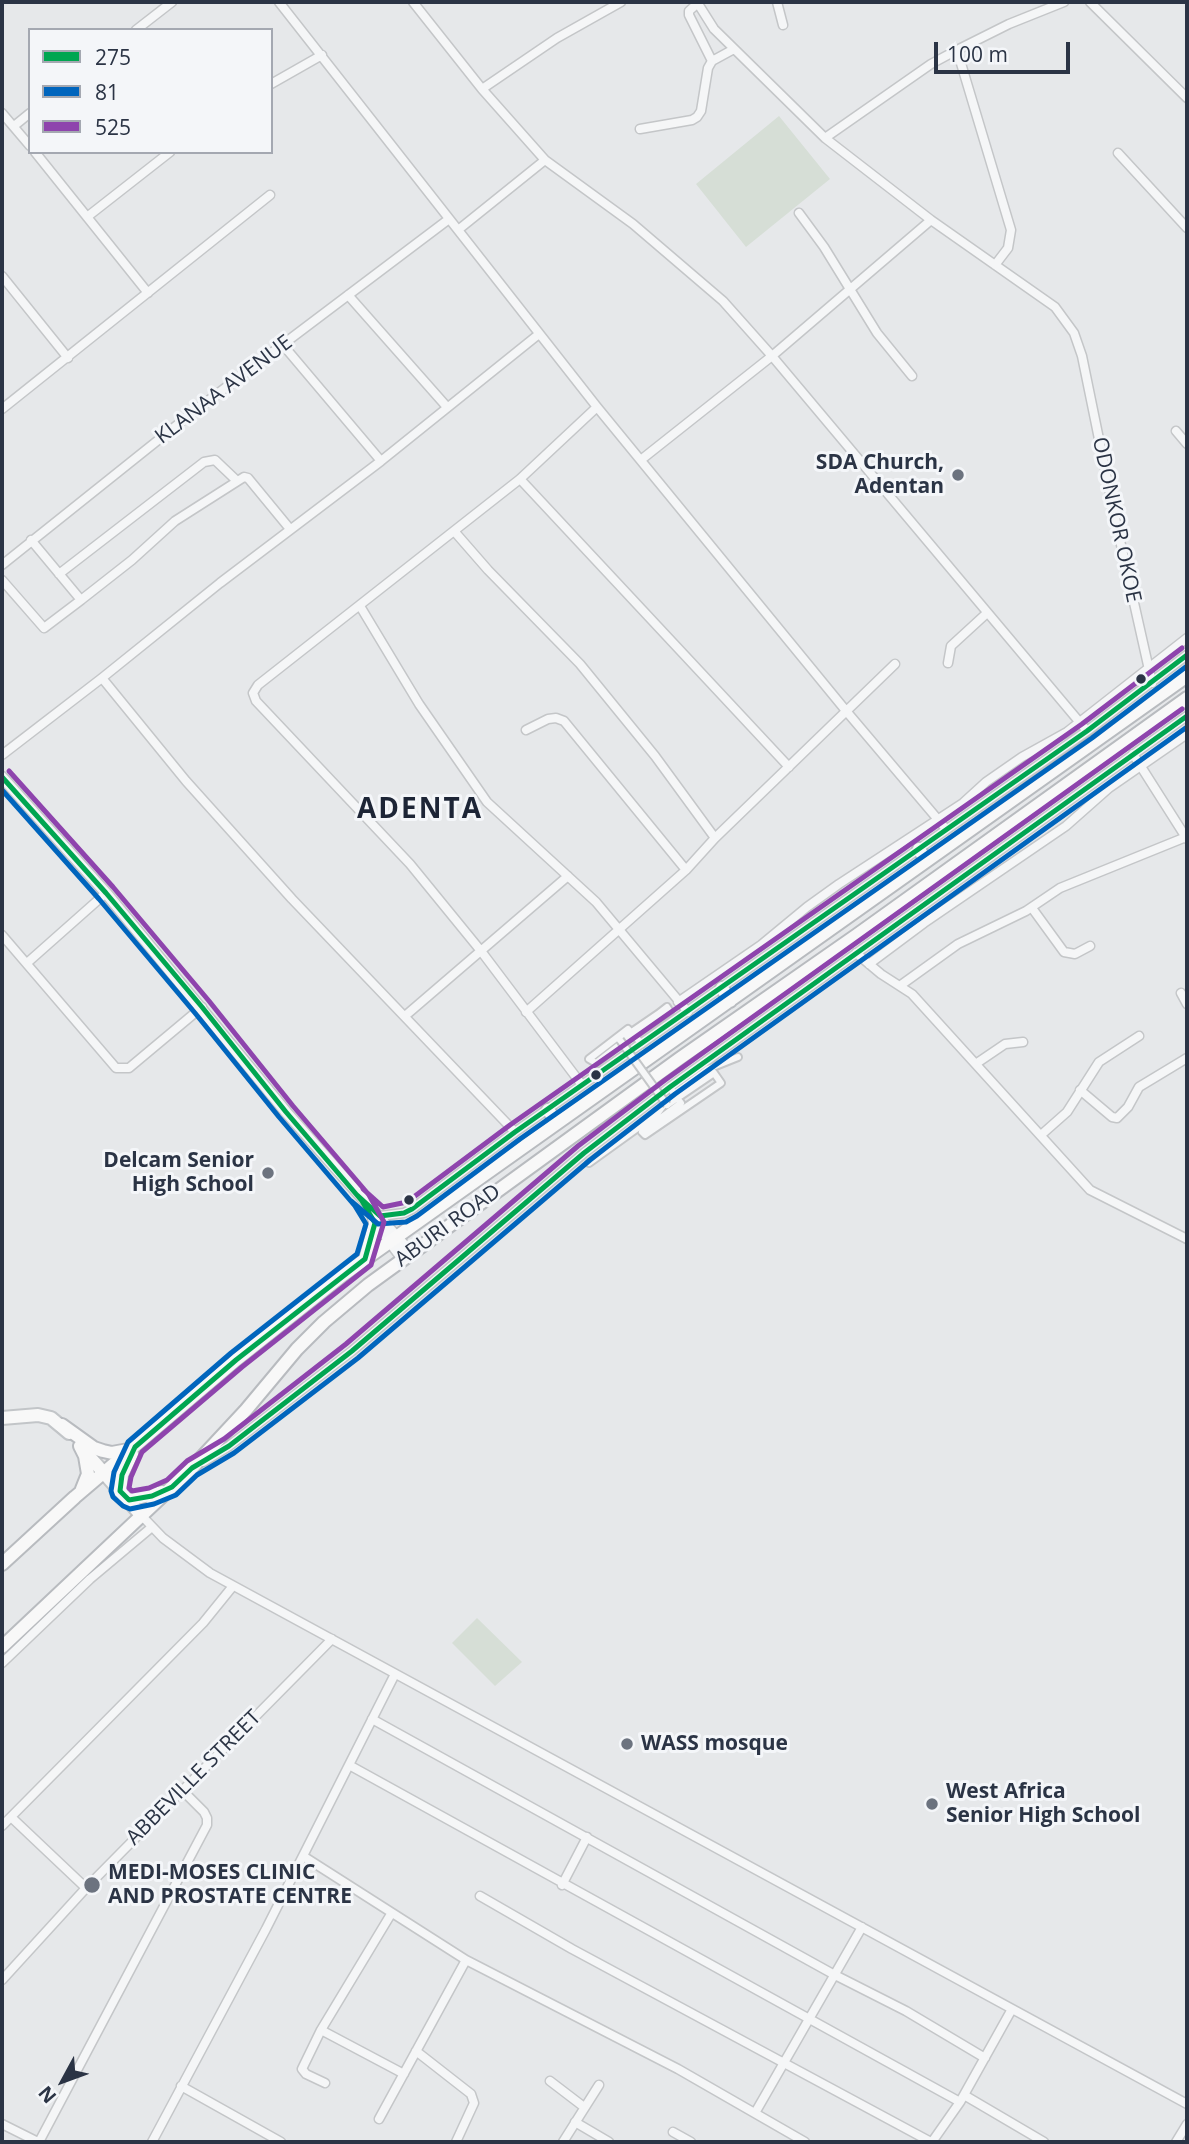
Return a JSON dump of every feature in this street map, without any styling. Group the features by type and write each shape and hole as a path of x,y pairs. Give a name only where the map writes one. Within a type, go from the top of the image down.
{"main road":[{"path":"2,1564 75,1497 236,1360 365,1259 1187,676"},
{"name":"ABURI ROAD","path":"2,1647 192,1468 324,1322 407,1256 679,1059 832,953 1187,698"},
{"path":"919,849 926,861"},
{"path":"832,953 839,965"},
{"path":"722,988 730,1001"},
{"path":"548,1110 557,1122"},
{"path":"365,1259 377,1220"},
{"path":"2,1418 38,1415 51,1418 94,1448 112,1453 135,1447"},
{"path":"62,1425 141,1516"},
{"path":"75,1497 88,1474 80,1446"},
{"path":"124,1495 122,1475 135,1447"},
{"path":"124,1495 152,1496 172,1487"}],"street":[{"path":"139,28 172,2"},
{"path":"279,2 538,334 946,829"},
{"path":"482,89 557,38 621,2"},
{"path":"697,2 689,10 689,15 712,61"},
{"name":"ODONKOR OKOE","path":"697,2 714,29 825,138 931,220 1055,307 1074,333 1083,356 1152,683"},
{"path":"777,2 783,25"},
{"path":"825,138 932,64 1009,24 1064,2"},
{"path":"1090,2 1187,98"},
{"path":"417,3 482,89 545,160 634,224 701,280 772,356 1087,730"},
{"path":"640,129 698,117 708,68 712,61 734,49"},
{"path":"957,50 1011,230 1008,248 995,265"},
{"path":"273,83 322,55"},
{"path":"2,113 28,144"},
{"path":"14,126 28,115"},
{"path":"1118,153 1187,228"},
{"path":"37,154 148,293"},
{"path":"87,217 167,154"},
{"path":"458,230 545,160"},
{"path":"2,409 270,195"},
{"path":"799,213 824,247 877,333 912,376"},
{"name":"KLANAA AVENUE","path":"2,565 192,413 449,219"},
{"path":"642,459 772,356 931,220"},
{"path":"2,276 68,358"},
{"path":"348,295 447,407"},
{"path":"2,755 381,461 538,334"},
{"path":"283,345 381,461"},
{"path":"582,1085 481,951 410,864 256,701 254,689 520,479 597,407"},
{"path":"1176,431 1187,444"},
{"path":"59,574 204,462 215,460 236,480"},
{"path":"2,580 44,628 50,626 132,560 175,521 244,477 248,478 290,529"},
{"path":"520,479 789,768"},
{"path":"454,531 580,664 655,756 715,838"},
{"path":"31,540 81,600"},
{"path":"360,606 419,704 487,802 596,902 688,1012"},
{"path":"948,663 951,646 988,613"},
{"path":"678,1002 761,945 839,884 963,803 986,782 1080,722 1187,638"},
{"path":"377,1220 412,1209 515,1132 1087,730 1187,655"},
{"path":"526,1012 686,870 715,838 895,664"},
{"path":"102,678 186,781 292,899 515,1132"},
{"path":"192,1468 229,1446 352,1351 584,1153 839,965 1187,716"},
{"path":"526,730 548,719 564,721 686,870"},
{"path":"869,964 1066,826 1100,795 1187,734"},
{"path":"901,985 958,944 1032,908 1060,888 1187,838 1133,754"},
{"path":"2,777 106,893 407,1256"},
{"path":"405,1016 568,876"},
{"path":"27,963 106,893"},
{"path":"1032,908 1064,952 1075,954 1090,946"},
{"path":"2,935 116,1068 128,1068 202,1007"},
{"path":"856,953 881,974 901,985 977,1063 1090,1190 1187,1239"},
{"path":"1181,993 1187,1004"},
{"path":"642,1044 635,1037 628,1029 589,1059 596,1063 618,1046 627,1040 638,1033 649,1026 670,1012 667,1007 639,1027 630,1034 620,1040 667,1105 676,1099 685,1092 714,1073 721,1083 645,1135 642,1132 681,1103 672,1090"},
{"path":"1041,1135 1067,1112 1099,1062 1139,1036"},
{"path":"977,1063 1005,1044 1023,1042"},
{"path":"589,1163 657,1114 672,1090 708,1069 738,1057"},
{"path":"1080,1090 1112,1117 1117,1118 1128,1107 1139,1087 1187,1058"},
{"path":"141,1516 163,1538 210,1573 233,1586 1187,2104"},
{"path":"2,1663 90,1579 152,1527"},
{"path":"2,1826 203,1623 233,1586"},
{"name":"ABBEVILLE STREET","path":"2,1980 86,1888 332,1639"},
{"path":"152,2142 303,1856 395,1674"},
{"path":"372,1719 833,1974 906,2011 985,2058"},
{"path":"349,1765 809,2019 1044,2142"},
{"path":"2,2123 38,2142 207,1825 204,1812 182,1790"},
{"path":"11,1817 86,1888"},
{"path":"562,1885 587,1837"},
{"path":"303,1856 466,1960 678,2069 805,2142"},
{"path":"480,1896 572,1949 931,2142 962,2099 1012,2009"},
{"path":"325,2083 306,2074 302,2069 321,2030 391,1913"},
{"path":"754,2113 862,1927"},
{"path":"379,2119 466,1960"},
{"path":"321,2030 404,2074"},
{"path":"416,2051 471,2094 474,2103 457,2142"},
{"path":"550,2081 584,2107"},
{"path":"562,2142 599,2085"},
{"path":"181,2086 281,2142"},
{"path":"575,2122 609,2142"},
{"path":"1176,2142 1187,2124"},
{"path":"673,2132 691,2142"}],"shaded area":[{"path":"779,116 830,179 746,247 696,184"},
{"path":"477,1618 522,1662 495,1686 452,1643"}],"transit line":[{"name":"525","path":"363,1189 383,1207 407,1202 510,1125 1082,724 1182,648"},
{"name":"275","path":"357,1195 380,1216 404,1213 412,1209 515,1132 1087,731 1187,655"},
{"name":"81","path":"351,1201 378,1224 406,1222 417,1216 520,1139 1092,738 1187,666"},
{"name":"525","path":"9,771 113,887 209,1001 369,1195 384,1222 371,1265 242,1367 142,1452 131,1477 129,1488 132,1491 149,1488 167,1480 187,1461 224,1439 346,1344 578,1146 665,1080 1182,709"},
{"name":"275","path":"2,777 106,893 202,1007 362,1201 375,1223 365,1259 236,1360 135,1447 122,1475 120,1491 129,1500 152,1496 172,1487 192,1468 229,1446 352,1351 584,1153 670,1087 1187,716"},
{"name":"81","path":"2,790 195,1013 355,1206 366,1224 357,1254 231,1353 128,1442 114,1472 111,1491 113,1497 130,1509 154,1504 176,1495 197,1475 234,1453 358,1358 590,1160 675,1094 1187,727"}],"place":[{"name":"SDA Church, Adentan","path":"958,475"},
{"name":"Delcam Senior High School","path":"268,1173"},
{"name":"WASS mosque","path":"627,1744"},
{"name":"West Africa Senior High School","path":"932,1804"},
{"name":"MEDI-MOSES CLINIC AND PROSTATE CENTRE","path":"92,1885"}],"district":[{"name":"ADENTA","path":"420,810"}]}
